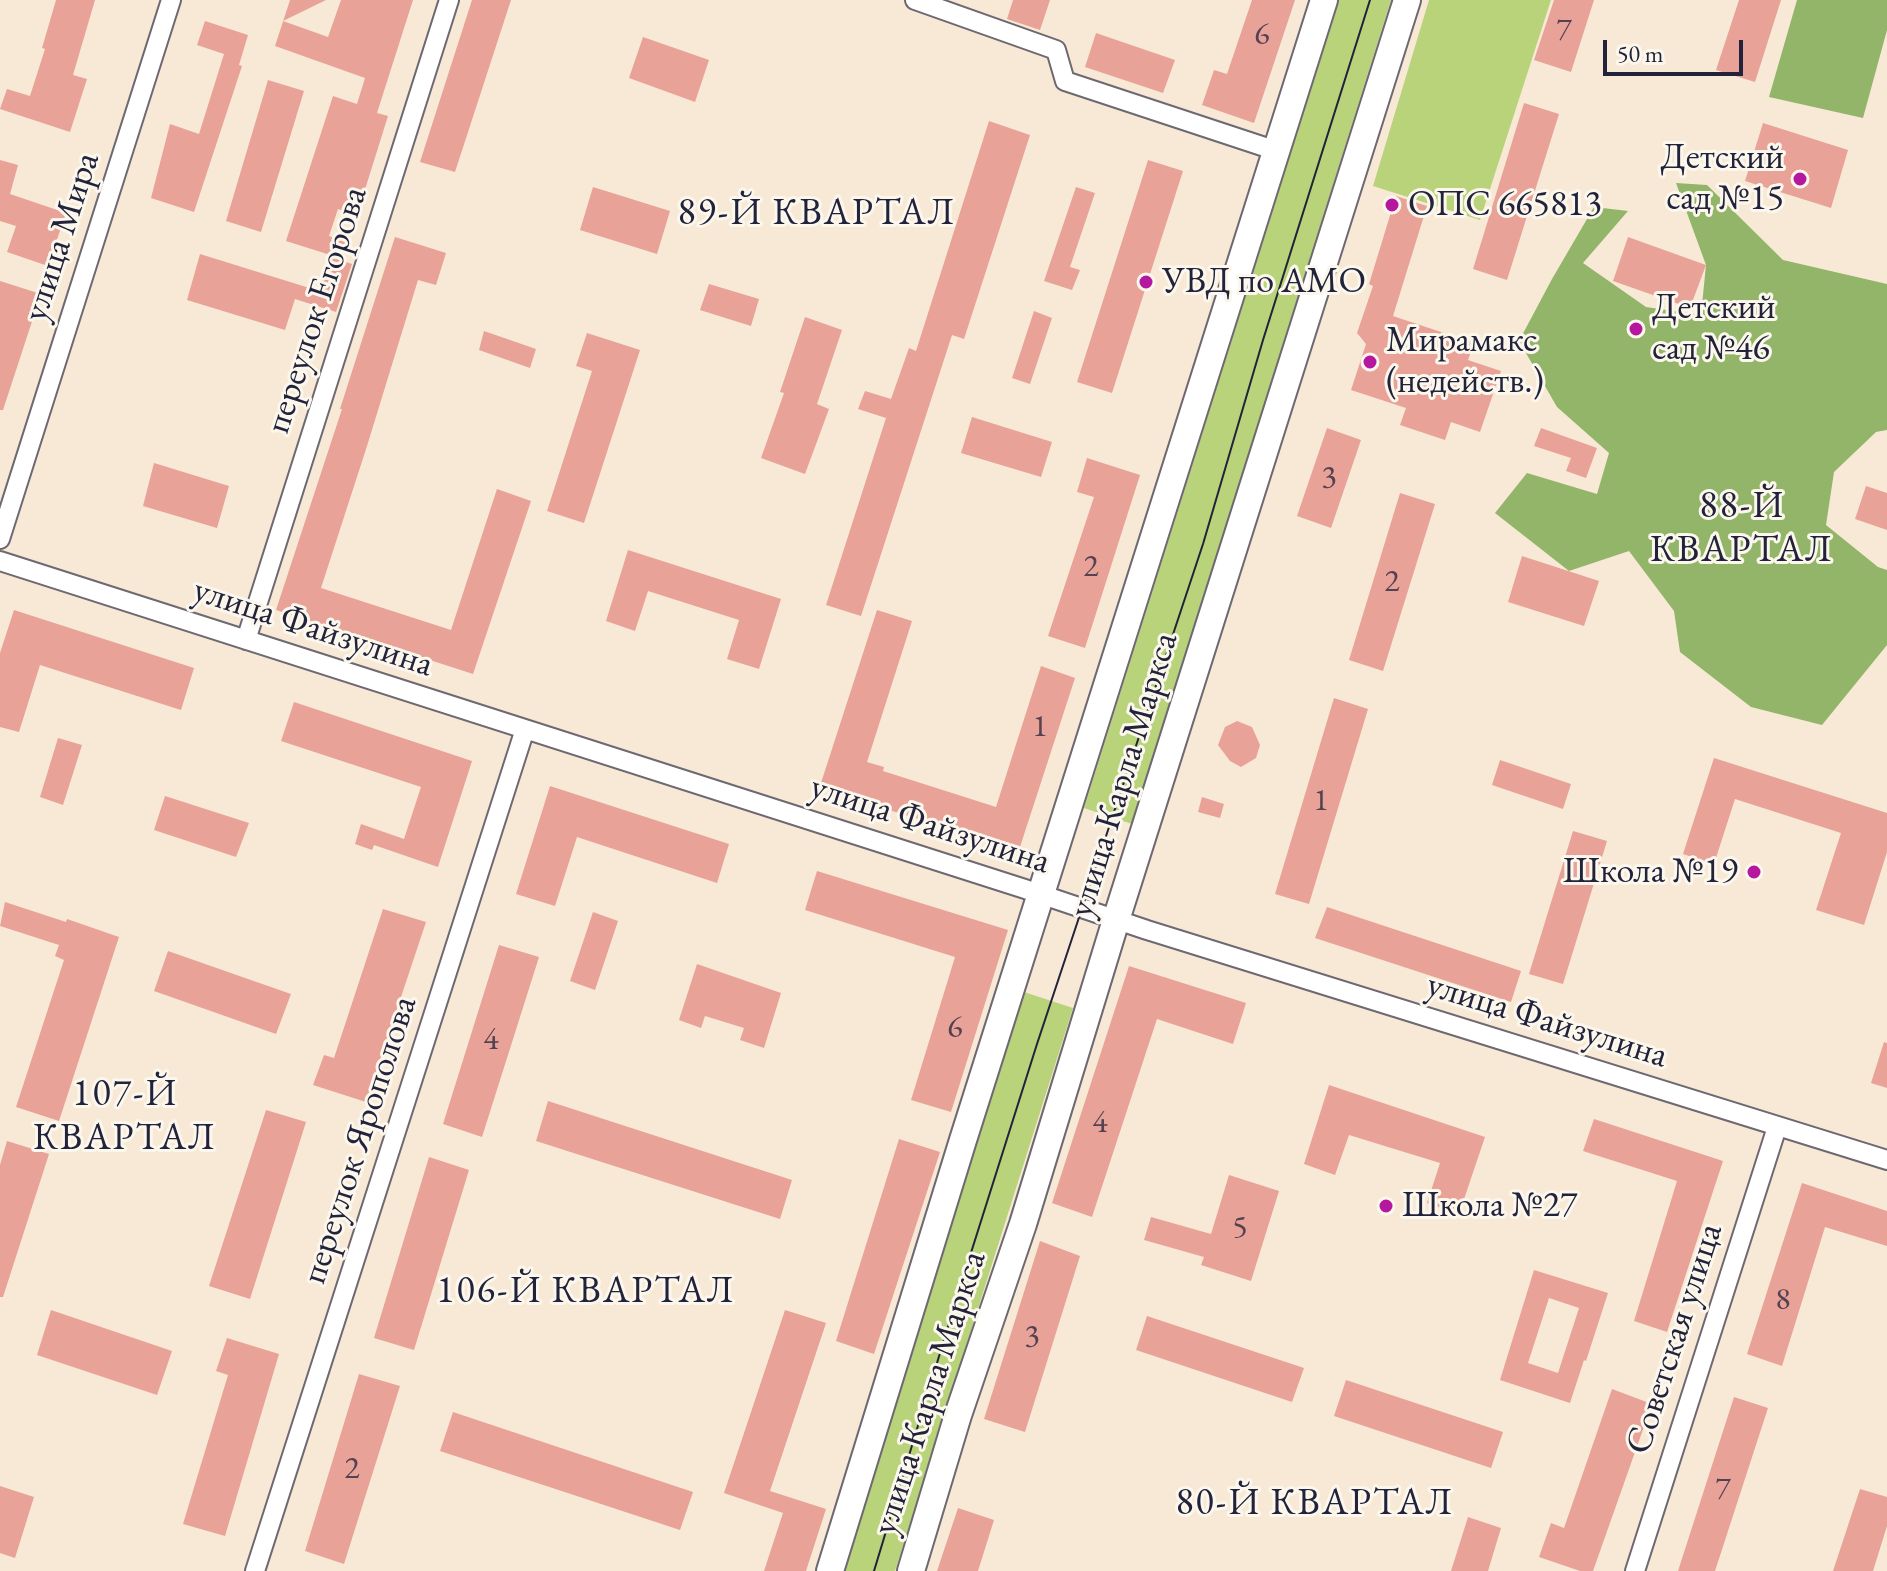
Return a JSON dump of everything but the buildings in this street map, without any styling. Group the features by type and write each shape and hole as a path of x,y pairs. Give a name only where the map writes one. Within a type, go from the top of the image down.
{"main road":[{"name":"улица Карла Маркса","path":"830,1571 1324,0"},
{"name":"улица Карла Маркса","path":"911,1571 1407,0"}],"street":[{"name":"улица Мира","path":"0,539 171,0"},
{"name":"переулок Егорова","path":"246,640 449,0"},
{"path":"915,0 1056,50 1065,81 1277,151"},
{"name":"улица Файзулина","path":"0,561 1116,920 1887,1160"},
{"name":"переулок Ярополова","path":"255,1571 525,729"},
{"name":"Советская улица","path":"1635,1571 1777,1127"}],"green space":[{"path":"1339,0 1391,0 1132,824 1084,808"},
{"path":"1429,0 1551,0 1480,220 1373,186"},
{"path":"1797,0 1887,0 1887,30 1863,118 1769,97"},
{"path":"1676,183 1707,185 1783,260 1887,284 1887,430 1876,432 1834,472 1826,525 1878,567 1887,570 1887,645 1822,725 1751,707 1680,652 1674,611 1629,551 1569,571 1495,513 1527,473 1597,494 1609,453 1557,407 1519,341 1594,207 1628,211 1583,263 1646,307 1701,315 1706,265"},
{"path":"1024,992 1073,1008 895,1571 844,1571"}],"tram line":[{"path":"874,1571 1037,1044 1203,544 1263,340 1370,0"}],"place":[{"name":"Детский сад №15","path":"1800,179"},
{"name":"ОПС 665813","path":"1392,205"},
{"name":"УВД по АМО","path":"1146,282"},
{"name":"Детский сад №46","path":"1636,329"},
{"name":"Мирамакс (недейств.)","path":"1370,362"},
{"name":"Школа №19","path":"1754,872"},
{"name":"Школа №27","path":"1386,1206"}],"district":[{"name":"89-Й КВАРТАЛ","path":"817,214"},
{"name":"88-Й КВАРТАЛ","path":"1742,529"},
{"name":"107-Й КВАРТАЛ","path":"125,1117"},
{"name":"106-Й КВАРТАЛ","path":"586,1292"},
{"name":"80-Й КВАРТАЛ","path":"1315,1504"}]}
